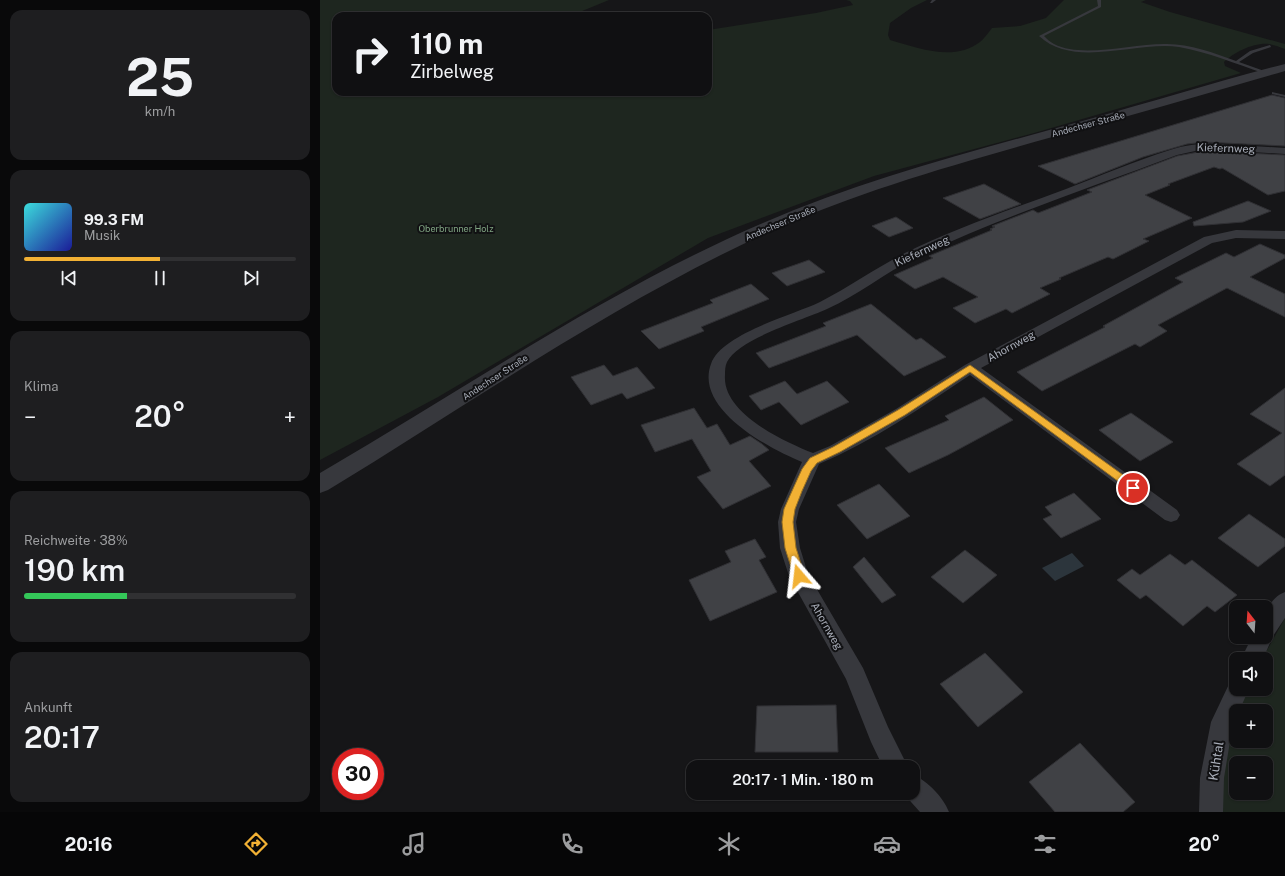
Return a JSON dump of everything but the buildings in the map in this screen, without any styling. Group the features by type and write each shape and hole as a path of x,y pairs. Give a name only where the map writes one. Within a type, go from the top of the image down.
{"street":[{"name":"Andechser Straße","path":"320,484 394,441 588,319 711,254 768,227 882,183 933,166 1137,110 1285,67"},
{"name":"Kiefernweg","path":"813,460 767,438 752,428 727,406 719,390 717,371 719,362 723,356 735,346 760,332 802,315 844,295 888,267 964,231 1174,152 1204,146 1285,151"},
{"name":"Ahornweg","path":"892,760 879,734 855,675 799,576 790,548 788,534 790,509 802,479 813,460 836,450 902,413 970,368 1208,240 1236,234 1285,235"},
{"path":"970,368 1171,515"},
{"path":"1273,619 1285,601"},
{"name":"Kühtal","path":"1210,812 1212,778 1222,722 1235,696"},
{"path":"920,794 937,812"}],"lane":[{"path":"1099,0 1100,6 1041,36 1044,40 1061,47 1087,51 1155,46 1177,46 1192,49 1265,72"},
{"path":"1236,63 1243,56 1256,49 1270,46"},
{"path":"1274,93 1285,96"}],"green space":[{"name":"Oberbrunner Holz","path":"320,0 609,0 580,12 332,12 332,96 712,96 712,29 816,13 853,5 850,1 846,0 927,0 911,8 890,23 888,35 890,40 936,52 959,51 970,48 982,41 992,28 1020,26 1046,18 1064,0 1146,0 1141,2 1170,12 1285,44 1285,49 1269,44 1251,46 1239,51 1224,62 1225,66 1241,73 1034,133 874,176 708,238 438,397 320,460"},
{"path":"1285,618 1285,812 1220,812 1229,738 1229,748 1273,748 1273,704 1240,704 1244,696 1273,696 1273,652 1266,652 1270,644 1273,644 1273,639"}],"shaded area":[{"path":"1072,553 1084,566 1055,581 1042,568"}],"route":[{"path":"799,576 790,548 787,522 790,509 802,479 813,460 836,450 902,413 970,368 1133,488"}]}
